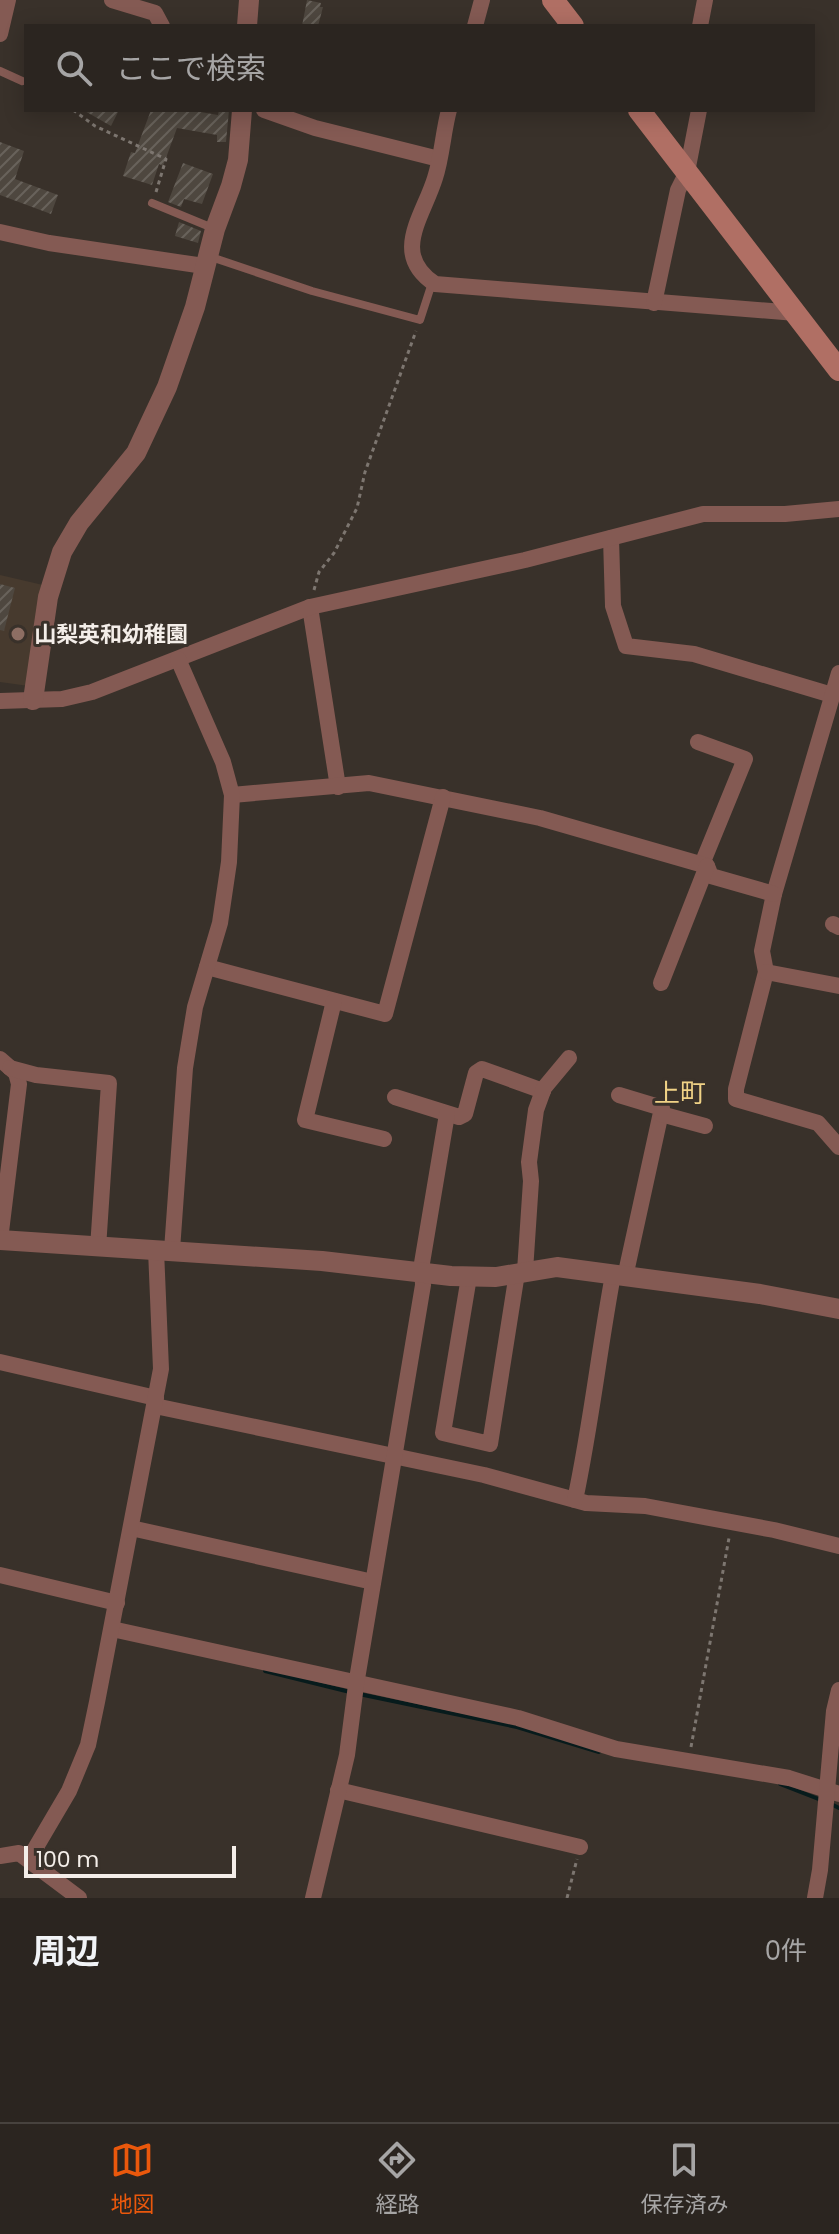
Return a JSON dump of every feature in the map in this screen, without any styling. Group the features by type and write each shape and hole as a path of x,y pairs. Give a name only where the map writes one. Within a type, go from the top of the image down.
{"main road":[{"path":"553,0 571,24"},
{"path":"641,112 796,313 831,349 839,370"}],"street":[{"path":"0,34 8,0"},
{"path":"112,0 155,13 161,24"},
{"path":"247,24 249,0"},
{"path":"476,24 482,0"},
{"path":"700,24 705,0"},
{"path":"33,700 48,597 62,552 79,523 136,453 167,387 195,307 215,229 238,160 242,112"},
{"path":"270,112 315,128 439,159"},
{"path":"449,112 437,175 410,246 413,261 432,283 796,313"},
{"path":"654,303 699,112"},
{"path":"0,232 49,243 206,261"},
{"path":"0,701 62,699 92,692 312,606 525,560 703,514 785,514 839,509"},
{"path":"611,538 613,606 626,646 694,654 832,695"},
{"path":"312,606 338,787"},
{"path":"29,1859 69,1791 88,1745 112,1629 161,1369 164,1250 185,1068 195,1007 222,909 229,862 232,795 223,762 178,659"},
{"path":"839,673 774,894 762,951 766,972 736,1089 736,1099 818,1123 839,1147"},
{"path":"661,983 745,759 698,742"},
{"path":"232,795 369,783 540,818 704,865 711,876 774,894"},
{"path":"207,967 385,1014 443,797"},
{"path":"766,972 839,986"},
{"path":"334,1001 305,1120 384,1139"},
{"path":"469,1277 443,1433 490,1444 521,1272 536,1110 543,1091 569,1058"},
{"path":"5,1064 36,1075 109,1083 98,1248"},
{"path":"5,1064 16,1073 19,1084 0,1240 322,1261 469,1277 496,1277 557,1267 760,1294 839,1309"},
{"path":"395,1097 459,1117 465,1114 476,1073 482,1069 543,1091"},
{"path":"575,1500 590,1432 596,1368 662,1108 619,1095"},
{"path":"313,1898 347,1755 423,1285 422,1274 447,1114"},
{"path":"661,1114 705,1126"},
{"path":"0,1362 156,1402 484,1475 575,1500 645,1506 839,1546"},
{"path":"131,1528 373,1582"},
{"path":"0,1575 117,1603"},
{"path":"112,1629 356,1688 518,1718 616,1749 789,1778 829,1799"},
{"path":"815,1898 829,1799 834,1711 839,1690"},
{"path":"338,1790 580,1847"},
{"path":"0,1856 19,1853 79,1898"}],"lane":[{"path":"0,71 22,81"},
{"path":"152,203 215,229"},
{"path":"206,261 420,320 432,283"}],"path":[{"path":"76,112 95,126 166,159 152,203"},
{"path":"312,606 319,572 334,553 357,508 365,472 420,320"},
{"path":"688,1761 732,1522"},
{"path":"567,1898 580,1847"}],"shaded area":[{"name":"山梨英和幼稚園","path":"0,575 43,585 29,686 0,682"}],"building":[{"path":"307,0 321,3 320,7 323,7 319,24 302,24"},
{"path":"86,112 118,112 111,126"},
{"path":"150,112 218,115 219,112 229,112 226,142 217,142 217,135 177,128 163,166 159,164 152,185 123,176 131,152 135,153"},
{"path":"0,142 24,151 15,179 58,195 51,214 0,195"},
{"path":"183,163 213,174 202,204 184,199 181,207 168,202"},
{"path":"179,222 201,231 198,243 175,236"},
{"path":"0,584 15,588 4,631 0,630"}],"waterway":[{"path":"265,1671 350,1692"},
{"path":"359,1694 517,1727 599,1752"},
{"path":"780,1784 821,1800"},
{"path":"829,1803 839,1808"}],"place":[{"name":"山梨英和幼稚園","path":"18,634"}],"district":[{"name":"上町","path":"680,1093"}]}
